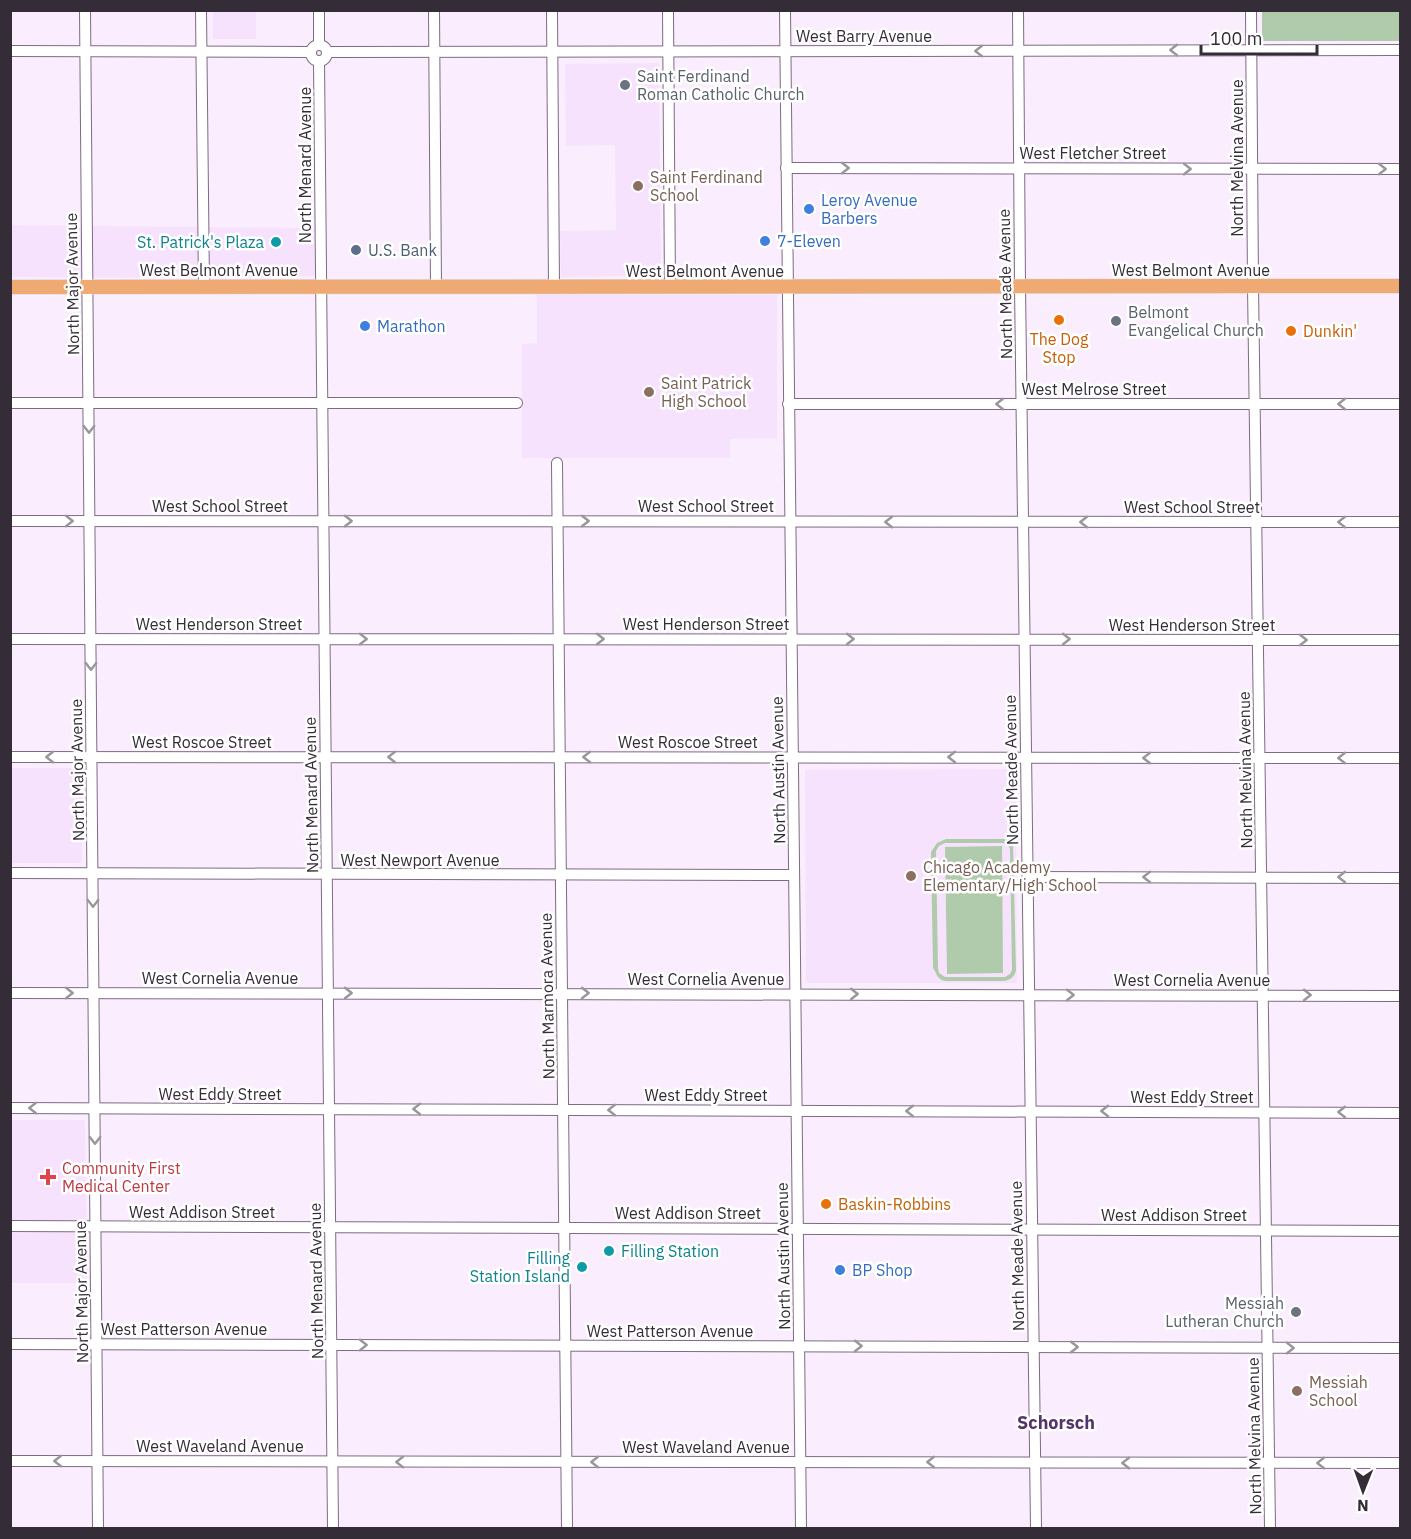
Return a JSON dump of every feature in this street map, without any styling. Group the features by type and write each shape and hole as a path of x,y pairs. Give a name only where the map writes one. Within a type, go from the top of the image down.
{"main road":[{"name":"West Belmont Avenue","path":"10,287 1401,286"}],"street":[{"name":"North Major Avenue","path":"85,10 98,1528"},
{"path":"201,10 204,287"},
{"name":"North Menard Avenue","path":"319,10 333,1528"},
{"path":"434,10 436,287"},
{"path":"552,10 554,287"},
{"path":"668,10 670,287"},
{"name":"North Austin Avenue","path":"785,10 801,1528"},
{"name":"North Meade Avenue","path":"1018,10 1035,1528"},
{"name":"North Melvina Avenue","path":"1251,10 1270,1528"},
{"name":"West Barry Avenue","path":"10,51 1401,50"},
{"name":"West Fletcher Street","path":"786,168 1401,169"},
{"path":"10,403 517,403"},
{"name":"West Melrose Street","path":"788,404 1401,404"},
{"name":"North Marmora Avenue","path":"557,463 567,1528"},
{"name":"West School Street","path":"10,521 1401,522"},
{"name":"West Henderson Street","path":"10,639 1401,640"},
{"name":"West Roscoe Street","path":"10,757 1401,758"},
{"name":"West Newport Avenue","path":"10,873 794,875"},
{"path":"1028,877 1401,878"},
{"name":"West Cornelia Avenue","path":"10,993 1401,996"},
{"name":"West Eddy Street","path":"10,1108 1401,1113"},
{"name":"West Addison Street","path":"10,1226 1401,1231"},
{"name":"West Patterson Avenue","path":"10,1344 1401,1348"},
{"name":"West Waveland Avenue","path":"10,1461 1401,1463"}],"shaded area":[{"path":"213,11 256,11 256,39 213,39"},
{"name":"Saint Ferdinand School","path":"659,63 661,276 561,277 560,231 616,230 615,145 566,146 565,64"},
{"path":"11,225 315,228 315,276 11,277"},
{"name":"Saint Patrick High School","path":"537,295 777,295 777,438 730,439 730,458 522,458 522,344 537,343"},
{"path":"10,768 81,768 82,863 11,863"},
{"name":"Chicago Academy Elementary/High School","path":"1016,769 1017,983 806,983 805,770"},
{"name":"Community First Medical Center","path":"11,1120 85,1120 87,1283 11,1283"}],"green space":[{"path":"1262,11 1400,11 1400,41 1262,41"},
{"path":"946,839 1004,839 1013,846 1016,970 1009,979 1003,981 945,981 938,977 933,968 931,852 937,843","holes":["945,843 1007,844 1010,849 1012,970 1005,977 945,977 939,973 938,968 936,851"]},
{"path":"1002,846 1003,973 947,974 945,847"}],"place":[{"name":"Saint Ferdinand Roman Catholic Church","path":"625,85"},
{"name":"Saint Ferdinand School","path":"638,186"},
{"name":"Leroy Avenue Barbers","path":"809,209"},
{"name":"7-Eleven","path":"765,241"},
{"name":"St. Patrick's Plaza","path":"276,242"},
{"name":"U.S. Bank","path":"356,250"},
{"name":"The Dog Stop","path":"1059,320"},
{"name":"Belmont Evangelical Church","path":"1116,321"},
{"name":"Marathon","path":"365,326"},
{"name":"Dunkin'","path":"1291,331"},
{"name":"Saint Patrick High School","path":"649,392"},
{"name":"Chicago Academy Elementary/High School","path":"911,876"},
{"name":"Community First Medical Center","path":"48,1177"},
{"name":"Baskin-Robbins","path":"826,1204"},
{"name":"Filling Station","path":"609,1251"},
{"name":"Filling Station Island","path":"582,1267"},
{"name":"BP Shop","path":"840,1270"},
{"name":"Messiah Lutheran Church","path":"1296,1312"},
{"name":"Messiah School","path":"1297,1391"}],"district":[{"name":"Schorsch","path":"1056,1423"}]}
